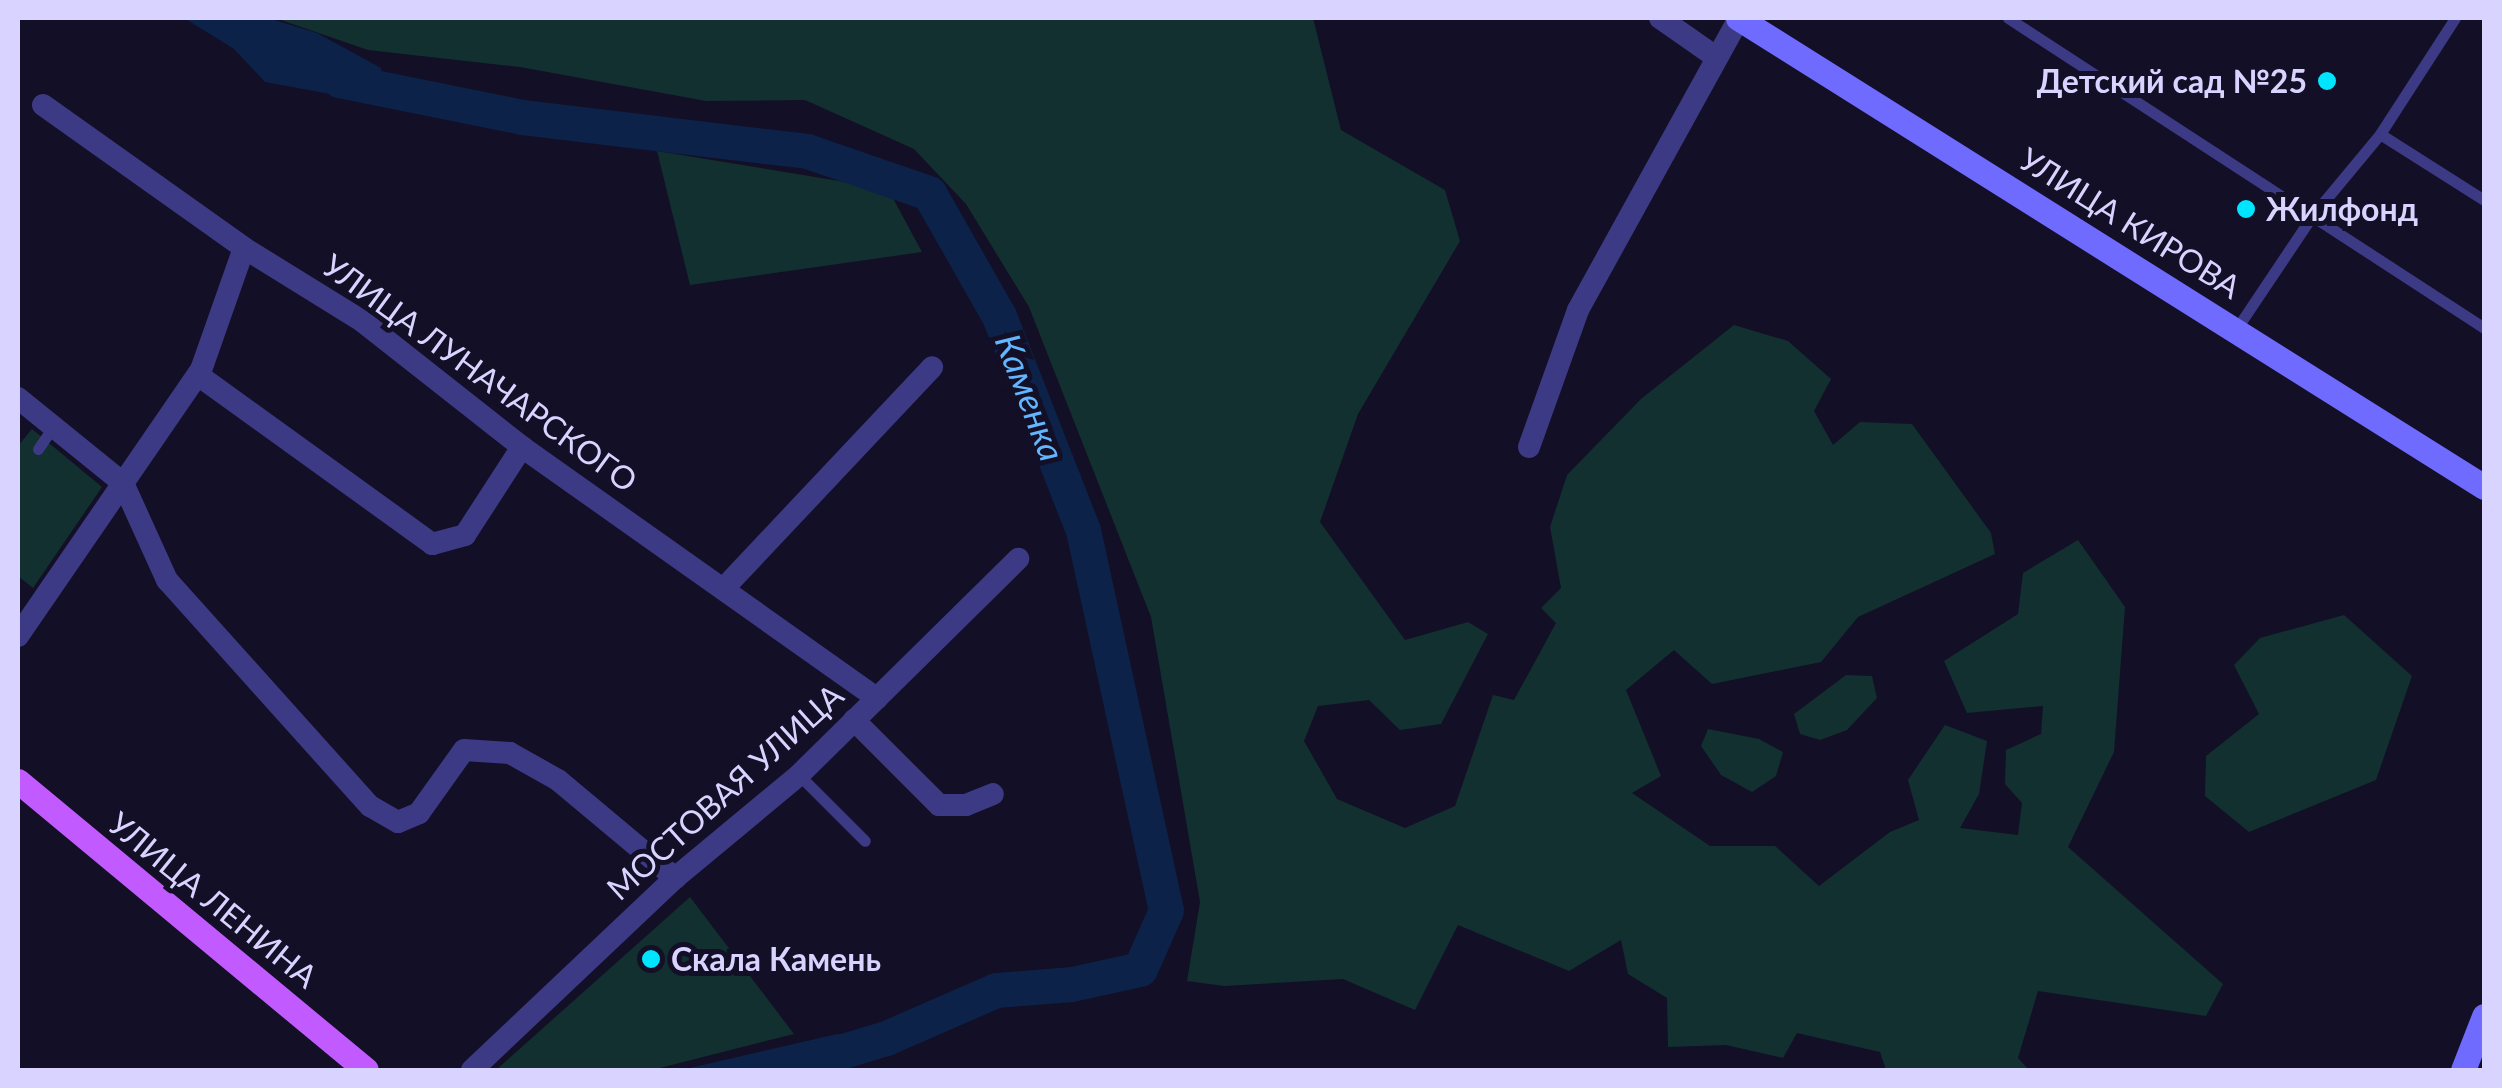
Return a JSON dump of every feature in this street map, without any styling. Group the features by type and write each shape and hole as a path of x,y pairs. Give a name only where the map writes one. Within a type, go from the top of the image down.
{"main road":[{"name":"УЛИЦА ЛЕНИНА","path":"18,781 366,1070"}],"street":[{"path":"1660,18 1716,57"},
{"path":"1529,447 1578,310 1738,18"},
{"name":"УЛИЦА КИРОВА","path":"1738,18 2484,487"},
{"name":"УЛИЦА ЛУНАЧАРСКОГО","path":"43,104 244,248 362,321 522,447 877,698"},
{"path":"18,636 198,375 244,248"},
{"path":"725,587 932,368"},
{"path":"198,375 432,544 465,535 522,447"},
{"path":"18,398 123,483 168,580 370,806 398,822 420,814 464,750 510,754 558,780 676,878"},
{"name":"МОСТОВАЯ УЛИЦА","path":"472,1070 676,878 799,774 1018,559"},
{"path":"854,720 939,805 966,805 993,794"},
{"path":"2462,1070 2484,1016"}],"lane":[{"path":"2008,18 2484,328"},
{"path":"2236,328 2312,216 2380,134 2455,18"},
{"path":"2380,134 2484,200"},
{"path":"38,448 54,426"},
{"path":"799,774 865,840"}],"green space":[{"path":"275,18 1313,18 1341,130 1445,190 1460,241 1358,414 1320,522 1405,640 1468,622 1488,634 1441,724 1400,730 1369,700 1318,706 1304,741 1337,799 1405,828 1455,806 1493,695 1514,700 1556,623 1541,608 1561,588 1550,527 1567,475 1641,399 1734,325 1788,341 1831,379 1814,411 1833,445 1860,422 1912,424 1991,533 1995,554 1858,617 1821,662 1712,684 1674,650 1626,690 1661,776 1632,793 1710,846 1775,846 1819,886 1890,832 1919,820 1908,780 1945,725 1987,741 1979,794 1960,828 2018,835 2022,803 2005,784 2006,750 2041,734 2043,706 1967,713 1944,661 2018,614 2023,573 2078,540 2125,607 2114,752 2068,847 2223,984 2206,1016 2038,991 2018,1058 2029,1070 1886,1070 1880,1052 1797,1033 1783,1058 1726,1045 1668,1047 1667,998 1628,974 1621,940 1569,971 1458,925 1415,1010 1343,979 1224,986 1187,981 1200,902 1151,617 1029,307 966,204 914,149 805,100 706,101 520,67 368,50"},
{"path":"657,151 888,189 922,252 690,285"},
{"path":"32,429 102,487 33,588 18,576 18,446"},
{"path":"2344,615 2412,676 2376,780 2249,832 2205,796 2206,756 2259,714 2234,665 2260,638"},
{"path":"1846,675 1872,676 1877,698 1847,730 1820,740 1800,734 1794,714"},
{"path":"1708,729 1759,739 1783,752 1776,776 1752,792 1721,775 1701,746"},
{"path":"690,897 794,1034 652,1070 496,1070"}],"water":[{"path":"184,18 268,18 317,33 381,68 382,90 374,102 265,82 234,49"},
{"path":"837,1034 886,1038 838,1070 681,1070"}],"waterway":[{"name":"Каменка","path":"339,80 522,117 807,151 929,193 999,316 1083,530 1166,910 1140,969 1072,984 996,990 886,1038 780,1070"}],"place":[{"name":"Детский сад №25","path":"2327,81"},
{"name":"Жилфонд","path":"2246,209"},
{"name":"Скала Камень","path":"651,959"}]}
